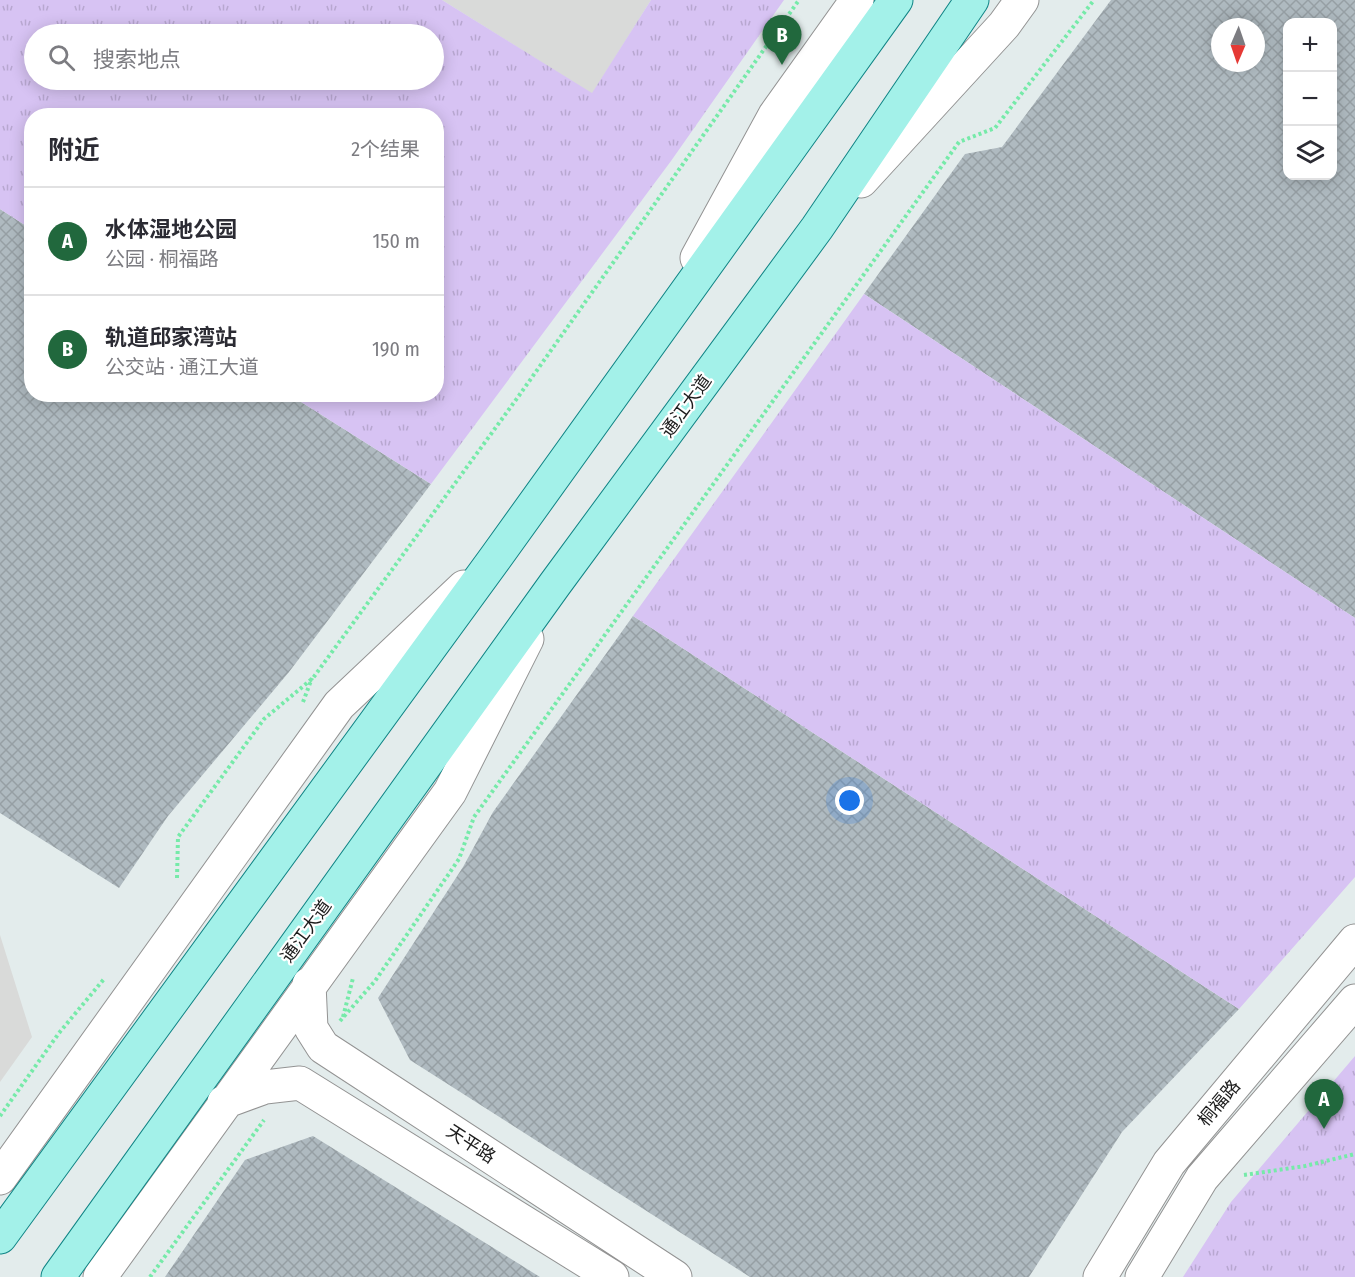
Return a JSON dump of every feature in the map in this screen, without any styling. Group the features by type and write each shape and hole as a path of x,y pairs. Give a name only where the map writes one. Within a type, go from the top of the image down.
{"main road":[{"path":"0,1237 496,557 897,0"},
{"name":"通江大道","path":"58,1277 555,584 818,228 972,0"}],"street":[{"path":"654,335 775,115 858,0"},
{"name":"通江大道","path":"818,228 1004,25 1022,0"},
{"path":"0,1178 339,705 496,557"},
{"name":"通江大道","path":"100,1277 309,984 450,792 555,584"},
{"name":"桐福路","path":"1100,1277 1169,1163 1355,941"},
{"path":"309,984 311,1028 322,1047"},
{"name":"桐福路","path":"1142,1277 1202,1178 1355,1001"},
{"name":"天平路","path":"322,1047 675,1277"},
{"path":"224,1102 265,1086 300,1083 612,1277"}],"path":[{"path":"173,884 178,875 178,837 264,719 313,678 518,397 799,0"},
{"path":"322,1047 342,1018 375,981 459,859 474,817 960,142 995,128 1094,0"},
{"path":"0,1116 59,1033 110,972"},
{"path":"342,1018 353,975"},
{"path":"150,1277 268,1114"},
{"path":"1234,1176 1305,1166 1355,1154"}],"shaded area":[{"path":"442,0 651,0 592,94"},
{"path":"1111,0 1355,0 1355,618 864,294 965,154 1002,147"},
{"path":"0,209 24,224 24,402 301,402 431,484 289,672 168,816 119,888 0,813"},
{"path":"633,616 1239,1009 1122,1132 1029,1277 750,1277 410,1060 378,998 463,867 493,812"},
{"path":"0,935 32,1037 0,1082"},
{"path":"313,1136 540,1277 165,1277 245,1160"}],"green space":[{"path":"0,0 442,0 592,93 651,0 784,0 671,161 431,484 301,402 444,402 444,108 24,108 24,224 0,209"},
{"path":"864,294 1355,618 1355,877 1239,1009 633,616"},
{"path":"1355,1056 1355,1277 1183,1277 1231,1202"}],"place":[{"name":"轨道邱家湾站","path":"782,65"},
{"name":"水体湿地公园","path":"1324,1129"}]}
